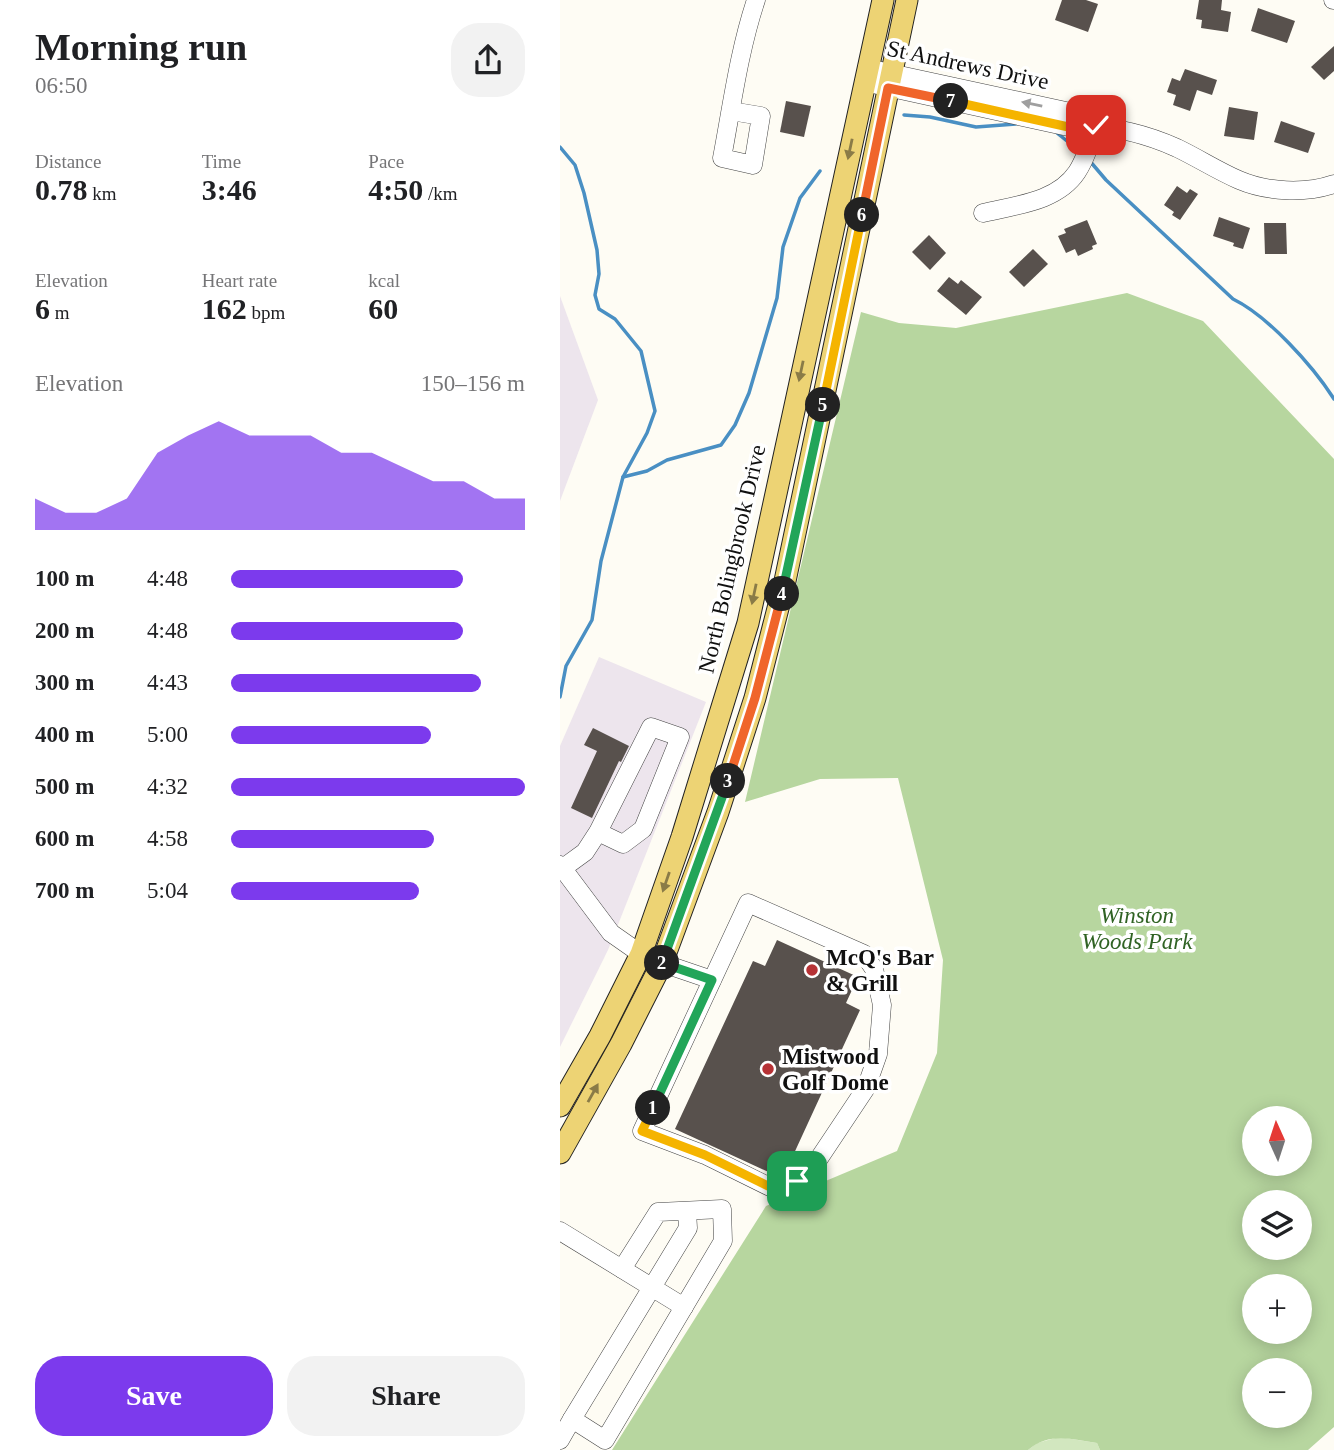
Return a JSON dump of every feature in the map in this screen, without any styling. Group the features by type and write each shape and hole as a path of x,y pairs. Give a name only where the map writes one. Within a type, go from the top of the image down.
{"main road":[{"name":"North Bolingbrook Drive","path":"560,1106 600,1036 641,954 682,837 748,623 883,0"},
{"path":"560,1153 621,1044 662,963 718,813 747,723 782,594 907,0"}],"street":[{"path":"731,111 747,29 756,0"},
{"name":"St Andrews Drive","path":"866,75 1073,128 1096,125 1161,141 1256,186 1291,190 1334,184"},
{"path":"984,213 1027,203 1058,191 1077,173 1096,125"},
{"path":"598,832 623,844 643,829 680,737 651,727 598,832 585,852 561,867 611,933 641,954"},
{"path":"748,903 864,954 874,969 882,1005 877,1054 866,1088 816,1163 797,1181 774,1189 705,1155 642,1131 712,980 748,903"},
{"path":"662,963 712,980"},
{"path":"572,1419 605,1440 723,1241 722,1209 658,1212 622,1269"},
{"path":"560,1440 688,1228 687,1211"},
{"path":"560,1231 684,1307"}],"shaded area":[{"path":"560,296 598,400 560,501"},
{"path":"599,657 706,702 608,950 560,1047 560,746"}],"green space":[{"name":"Winston Woods Park","path":"1127,293 1203,321 1334,459 1334,1427 1308,1450 1100,1450 1097,1443 1061,1438 1044,1441 1028,1450 612,1450 766,1206 897,1151 937,1053 943,960 898,778 820,779 745,802 861,312 899,323 956,328"},
{"path":"1059,1437 1097,1443 1100,1450 1028,1450 1037,1443"}],"building":[{"path":"1062,0 1086,0 1098,4 1088,32 1055,20"},
{"path":"1199,0 1222,0 1221,10 1231,12 1228,32 1201,28 1202,20 1196,19"},
{"path":"1258,8 1295,21 1287,43 1251,31"},
{"path":"1334,46 1334,71 1324,80 1311,67"},
{"path":"1185,69 1217,80 1212,95 1197,90 1190,111 1173,105 1176,95 1167,92 1172,78 1180,81"},
{"path":"786,101 811,106 804,137 780,132"},
{"path":"1229,107 1258,112 1254,140 1224,136"},
{"path":"1281,121 1315,133 1308,153 1274,142"},
{"path":"1177,186 1187,193 1190,189 1198,194 1180,220 1164,205"},
{"path":"1219,217 1250,228 1243,249 1213,236"},
{"path":"1087,220 1097,244 1078,256 1075,249 1066,253 1058,236 1066,233 1064,229"},
{"path":"1264,223 1286,223 1287,254 1265,254"},
{"path":"929,235 946,253 930,270 912,252"},
{"path":"1033,249 1048,264 1024,287 1009,272"},
{"path":"949,277 958,284 961,280 982,297 966,315 937,291"},
{"path":"593,728 629,746 592,818 571,808 597,751 584,745"},
{"name":"Mistwood Golf Dome","path":"777,940 858,977 846,1003 860,1010 785,1173 777,1176 675,1129 753,961 765,966"}],"waterway":[{"path":"904,115 930,117 976,127 1016,124"},
{"path":"1057,133 1077,149"},
{"path":"560,147 575,165 584,193 597,250 599,274 595,295 599,309 615,319 641,351 655,411 647,433 623,477 601,561 592,620 566,666 560,697"},
{"path":"1089,160 1106,180 1233,299 1275,329 1314,372 1334,399"},
{"path":"623,477 647,471 667,460 721,445 735,425 749,393 777,298 783,247 800,198 820,171"}],"place":[{"name":"McQ's Bar & Grill","path":"812,970"},
{"name":"Mistwood Golf Dome","path":"768,1069"}],"route":[{"path":"797,1181 774,1189 705,1155 642,1131 712,980 662,963 718,813 755,698 785,581 888,88 1073,128 1096,125"}]}
